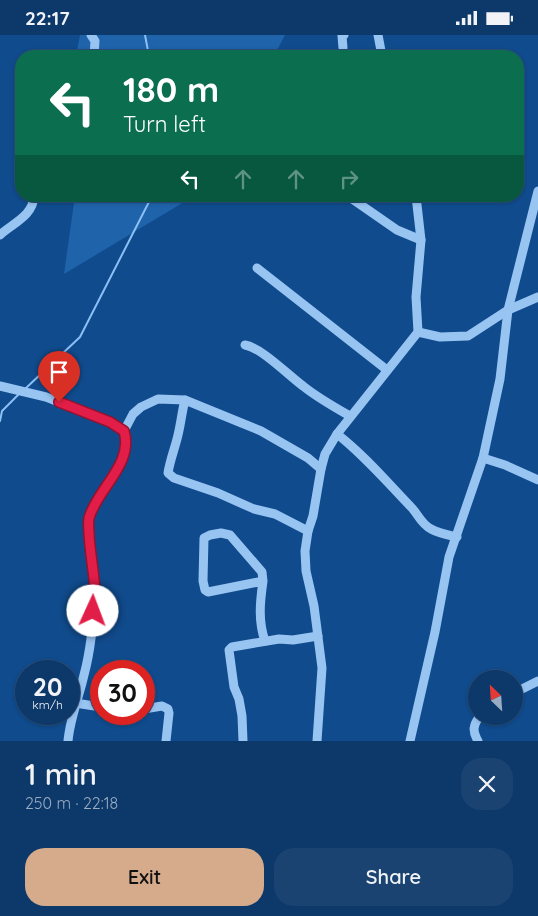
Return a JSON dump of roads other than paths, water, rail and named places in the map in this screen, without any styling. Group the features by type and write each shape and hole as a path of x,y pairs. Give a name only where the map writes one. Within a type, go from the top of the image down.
{"street":[{"path":"91,35 95,41 94,50"},
{"path":"343,48 342,36 344,35"},
{"path":"378,35 381,50"},
{"path":"410,741 435,632 449,557 483,457 500,379 508,310 538,191"},
{"path":"0,235 26,215 34,202"},
{"path":"357,202 397,230 421,240"},
{"path":"316,741 322,668 314,606 306,571 305,551 308,531 313,516 325,454 350,416 418,332 416,297 421,240 417,202"},
{"path":"257,267 388,370"},
{"path":"418,332 440,337 468,336 508,310 538,297"},
{"path":"245,345 259,350 321,400 350,416"},
{"path":"0,386 46,397 110,422 124,431"},
{"path":"80,689 91,635 95,592 89,519 98,499 107,487 124,454 126,443 124,431 133,414 158,399 185,399 260,431 308,458 321,469"},
{"path":"185,399 168,473 174,478 218,493 254,509 275,514 308,531"},
{"path":"337,434 352,445 380,474 412,508 423,524 432,530 457,537"},
{"path":"483,457 538,480"},
{"path":"263,581 208,592 203,581 204,538 221,533 230,535 262,572 263,581 259,614 260,627 265,641"},
{"path":"244,741 242,716 239,699 234,687 230,650 235,645 318,637"},
{"path":"523,688 538,681"},
{"path":"155,707 162,706 168,709 166,741"},
{"path":"68,741 70,725"},
{"path":"474,725 473,729 478,741"}],"waterway":[{"path":"145,35 148,50"},
{"path":"26,388 80,337 149,202"},
{"path":"0,421 2,411 20,393"}]}
